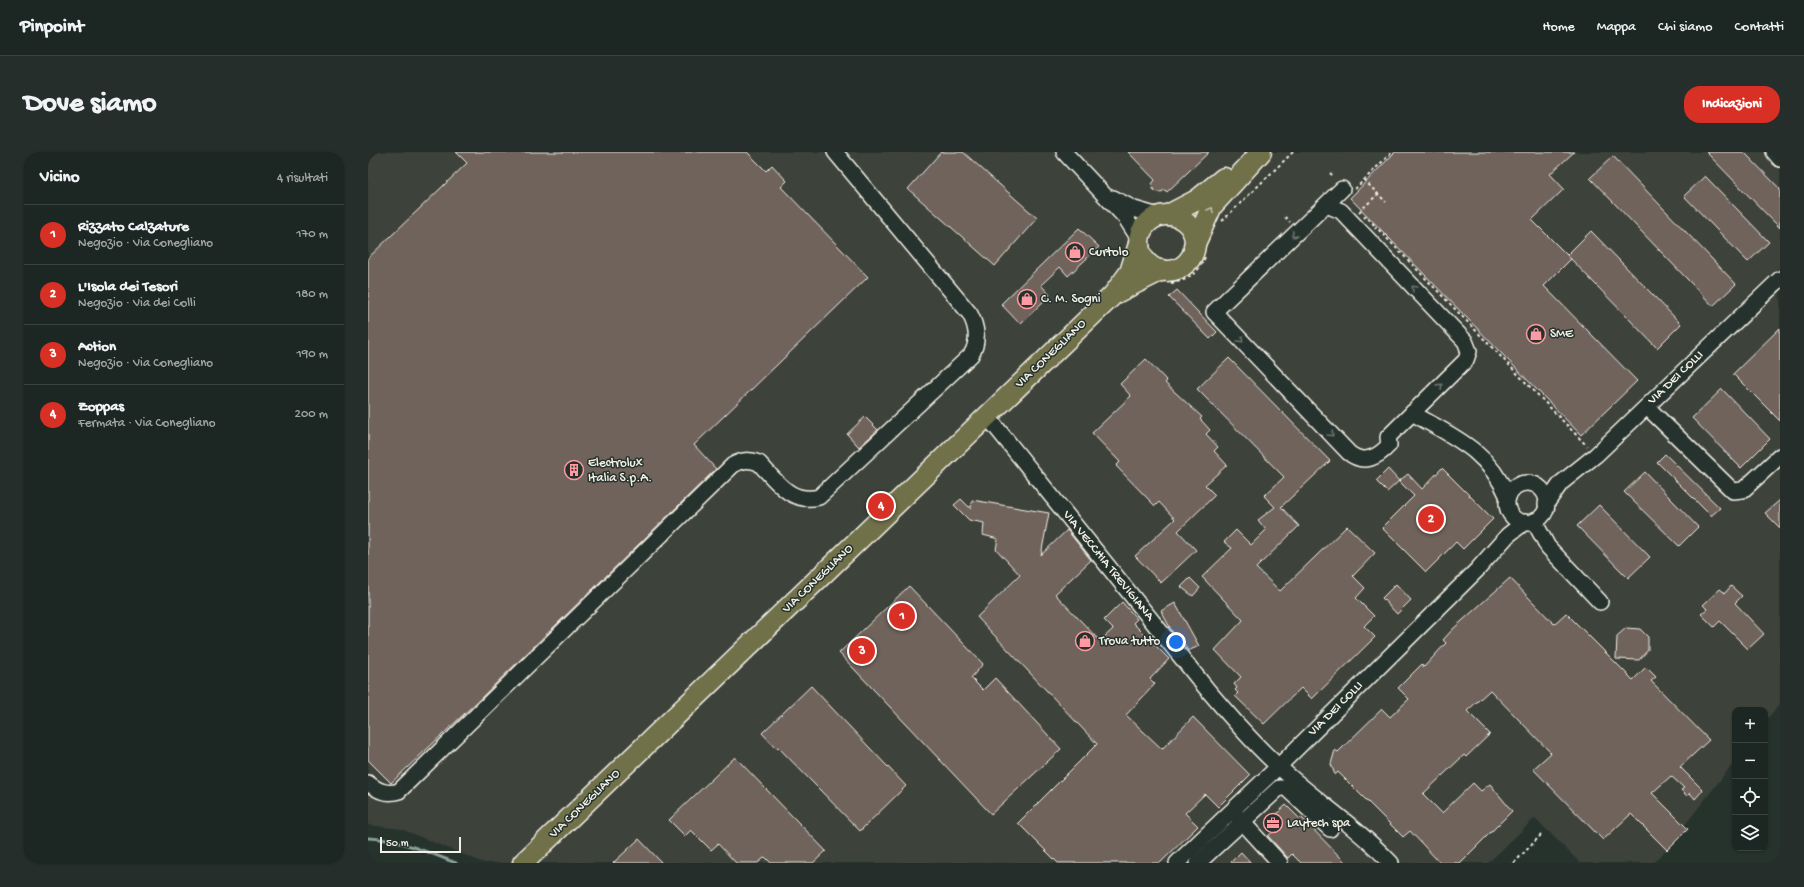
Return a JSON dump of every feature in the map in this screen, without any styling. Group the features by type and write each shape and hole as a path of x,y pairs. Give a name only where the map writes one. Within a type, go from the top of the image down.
{"main road":[{"path":"1259,152 1212,206 1194,246 1192,255 1179,268 1162,270 1153,267 1146,261 1141,253 1139,241 1146,225 1197,200 1259,152"},
{"path":"1163,216 1176,217 1190,228 1194,237 1194,246"},
{"name":"VIA CONEGLIANO","path":"523,863 1113,295 1130,272 1139,241"},
{"name":"VIA CONEGLIANO","path":"1113,295 1162,270"}],"street":[{"path":"368,783 378,790 387,793 399,791 733,465 747,460 759,463 787,492 795,497 803,499 819,497 971,355 974,350 976,334 975,326 970,314 835,152"},
{"path":"1064,152 1125,217 1139,241"},
{"path":"1774,152 1780,158"},
{"path":"1342,189 1339,203 1341,211 1468,346 1469,351 1466,360 1412,413 1388,437 1389,445 1377,456 1366,459 1354,457 1214,312 1342,189"},
{"path":"1104,193 1134,209 1163,216"},
{"name":"VIA DEI COLLI","path":"1177,863 1279,766 1477,570 1512,531 1543,514 1546,504 1553,493 1571,475 1596,456 1780,279"},
{"path":"1647,407 1733,491 1743,490 1780,456"},
{"path":"1412,413 1475,450 1492,467 1508,478 1528,484 1544,493 1546,504"},
{"name":"VIA VECCHIA TREVIGIANA","path":"987,416 1206,688 1241,728 1279,766 1375,846 1391,863"},
{"path":"1492,467 1515,519 1530,522 1548,547 1600,602"},
{"name":"VIA DEI COLLI","path":"1528,484 1552,482 1571,475"},
{"path":"1508,504 1516,486 1528,484"},
{"name":"VIA DEI COLLI","path":"1492,553 1503,532 1508,504"},
{"path":"1198,863 1279,788 1286,788 1330,829"},
{"path":"1232,811 1280,863"}],"path":[{"path":"1350,194 1392,152"},
{"path":"1330,173 1334,177"},
{"path":"1364,180 1386,202"},
{"path":"1356,215 1378,194"},
{"path":"1361,220 1366,216 1592,451"},
{"path":"1514,863 1541,835"}],"shaded area":[{"path":"368,152 1780,152 1780,703 1768,718 1768,707 1732,707 1732,765 1663,853 1653,863 1580,863 1535,818 1488,863 484,863 401,829 368,825"}],"building":[{"name":"Electrolux Italia S.p.A.","path":"456,152 747,152 766,171 772,165 787,181 781,187 868,277 694,445 716,469 480,699 391,783 368,760 368,258 467,163"},
{"path":"941,152 963,152 1037,218 995,266 908,189"},
{"path":"1128,152 1209,152 1167,192 1165,190 1157,192 1153,189 1152,184 1155,180"},
{"name":"SME","path":"1395,152 1574,152 1550,174 1564,189 1532,220 1571,259 1544,286 1637,381 1581,435 1350,198"},
{"path":"1706,152 1744,152 1780,189 1780,228"},
{"path":"1613,156 1736,284 1713,306 1590,178"},
{"path":"1705,176 1769,242 1748,262 1684,196"},
{"path":"1079,228 1099,247 1068,276 1060,267 1041,285 1050,295 1020,324 1001,304"},
{"path":"1591,231 1681,324 1657,348 1567,255"},
{"path":"1177,290 1217,332 1210,339 1169,297"},
{"path":"1780,328 1780,421 1733,374"},
{"path":"1229,358 1330,461 1281,507 1299,526 1256,568 1280,591 1347,526 1375,553 1353,576 1365,588 1356,598 1374,616 1364,626 1375,637 1312,699 1301,688 1264,724 1235,696 1238,693 1235,690 1237,688 1234,684 1241,677 1215,650 1243,620 1202,577 1232,548 1224,542 1236,530 1251,545 1266,530 1258,520 1275,507 1264,496 1284,477 1197,389"},
{"path":"1146,359 1167,381 1165,383 1202,417 1200,419 1210,430 1206,434 1218,447 1214,451 1227,465 1205,485 1215,495 1178,531 1196,550 1161,583 1135,556 1175,519 1159,502 1155,506 1116,466 1120,462 1092,433 1131,396 1120,384"},
{"path":"1722,389 1770,439 1741,468 1692,418"},
{"path":"865,417 878,430 859,447 847,434"},
{"path":"1665,454 1720,508 1711,516 1657,462"},
{"path":"1442,468 1493,519 1463,549 1456,542 1426,572 1382,528 1414,496 1399,481 1408,474 1422,489"},
{"path":"1388,469 1399,481 1387,492 1376,481"},
{"path":"1645,472 1698,527 1679,546 1624,492"},
{"path":"961,499 971,509 972,500 1049,513 1041,555 1067,530 1091,560 1055,594 1100,641 1113,629 1104,620 1122,602 1137,619 1133,623 1169,659 1150,679 1155,684 1126,715 1162,749 1193,717 1250,775 1218,807 1205,794 1185,813 1198,826 1160,863 1058,863 1018,823 1097,744 977,617 1020,575 996,549 998,539 983,535 984,523 969,520 954,505"},
{"path":"1780,500 1780,528 1765,513"},
{"path":"1599,505 1650,557 1628,578 1577,526"},
{"path":"1190,578 1200,588 1193,596 1181,587"},
{"path":"1510,578 1554,624 1566,613 1633,680 1646,667 1656,677 1651,681 1709,740 1680,767 1703,790 1695,799 1690,793 1687,796 1681,790 1684,788 1671,776 1652,793 1688,829 1667,850 1631,814 1603,840 1533,769 1551,753 1490,690 1467,711 1490,734 1466,757 1464,755 1423,794 1442,813 1473,783 1481,791 1490,784 1512,811 1460,863 1440,863 1410,831 1403,837 1338,772 1335,775 1331,764 1335,750 1338,752 1382,709 1390,717 1409,699 1398,688 1422,664 1424,667 1446,643 1443,640 1453,629"},
{"path":"1396,584 1411,600 1397,614 1382,598"},
{"path":"909,586 983,664 971,678 983,690 995,678 1061,749 991,814 839,653"},
{"path":"1731,586 1742,596 1735,603 1764,634 1748,649 1720,621 1714,627 1701,614 1707,609 1703,605 1720,589 1725,593"},
{"path":"1175,603 1199,646 1188,651 1182,640 1180,641 1173,633 1161,611"},
{"path":"1626,628 1640,629 1648,637 1648,650 1639,660 1616,659 1617,636"},
{"path":"811,686 906,786 860,831 778,747 776,748 762,733"},
{"path":"735,757 826,851 813,863 771,863 765,857 758,863 736,863 718,844 711,850 691,830 685,836 669,820"},
{"path":"1286,805 1300,819 1301,817 1346,863 1301,863 1292,854 1288,858 1268,836 1274,831 1267,823"},
{"path":"639,839 662,863 613,863"},
{"path":"1241,852 1251,863 1230,863"}],"waterway":[{"path":"368,838 402,843 456,863"}],"place":[{"name":"Curtolo","path":"1075,252"},
{"name":"C. M. Sogni","path":"1027,299"},
{"name":"SME","path":"1536,334"},
{"name":"Electrolux Italia S.p.A.","path":"574,470"},
{"name":"Zoppas","path":"881,506"},
{"name":"L'Isola dei Tesori","path":"1431,519"},
{"name":"Rizzato Calzature","path":"902,616"},
{"name":"Trova tutto","path":"1085,641"},
{"name":"Action","path":"862,651"},
{"name":"Laytech spa","path":"1273,823"}]}
